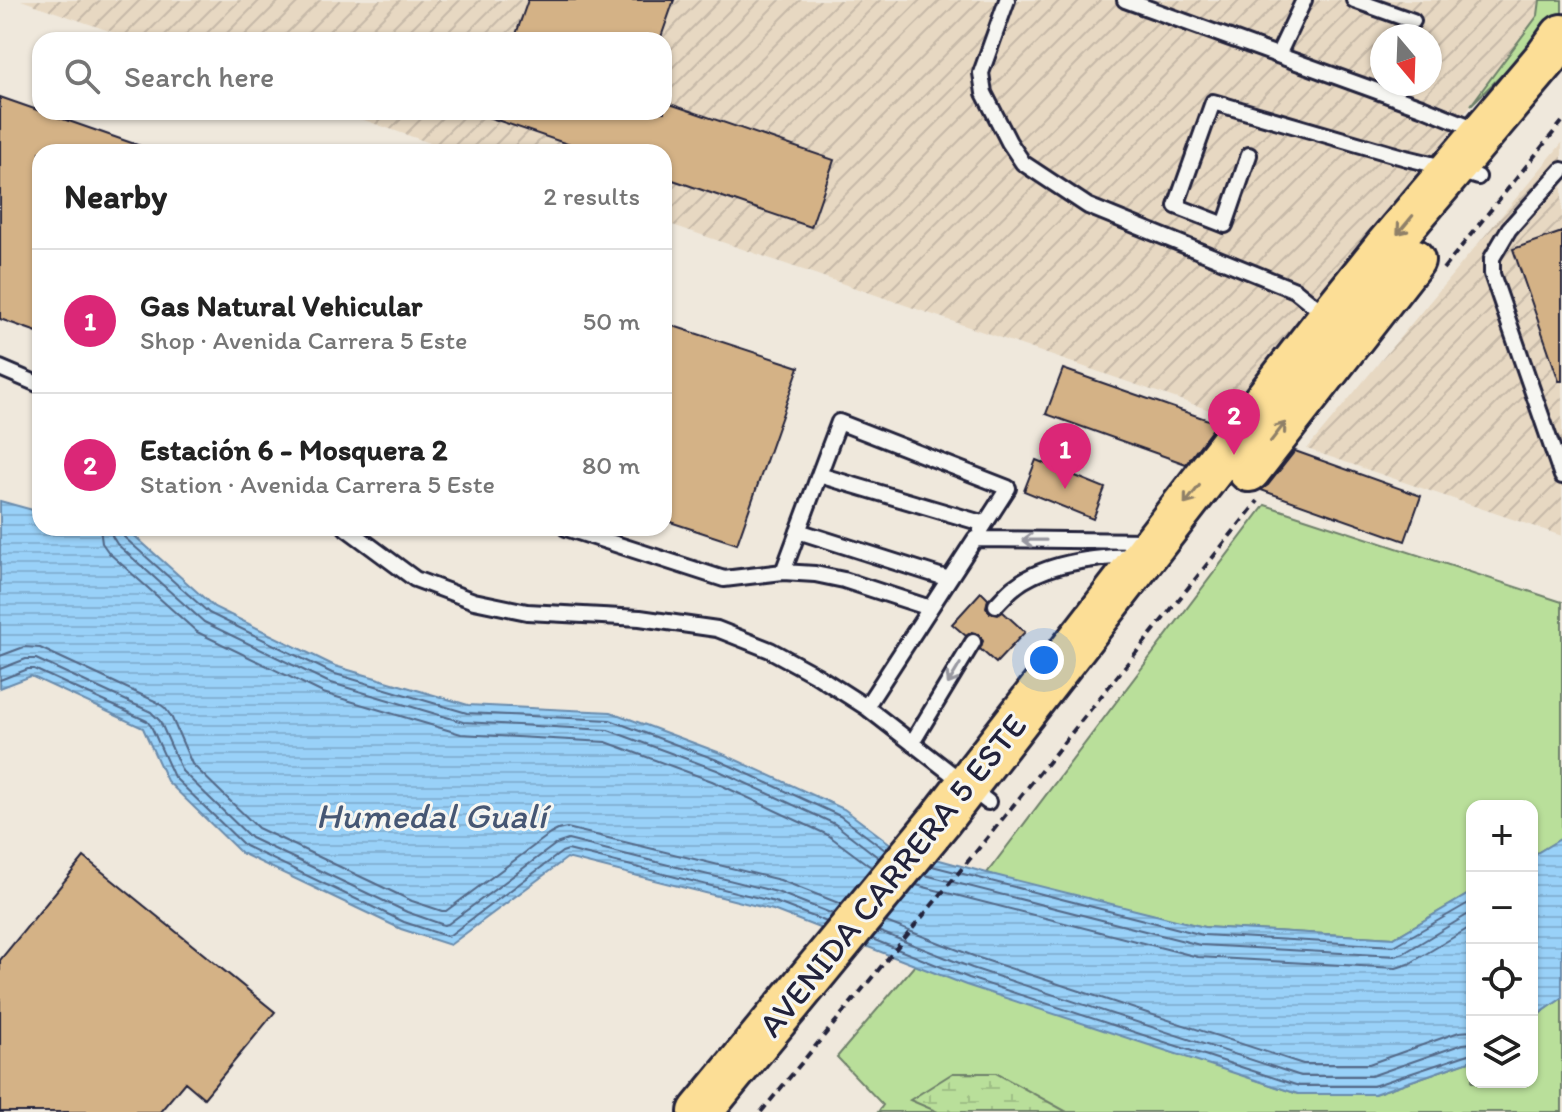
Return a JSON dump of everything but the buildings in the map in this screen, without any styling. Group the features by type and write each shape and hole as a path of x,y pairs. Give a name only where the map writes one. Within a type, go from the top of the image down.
{"main road":[{"name":"AVENIDA CARRERA 5 ESTE","path":"978,793 1465,173 1483,132 1562,36"},
{"name":"AVENIDA CARRERA 5 ESTE","path":"731,1112 960,834 978,793 1151,548 1329,318 1465,173 1562,78"},
{"name":"AVENIDA CARRERA 5 ESTE","path":"700,1112 849,967"}],"lane":[{"path":"1007,0 981,73 984,93 1023,163 1088,206 1295,290 1329,318"},
{"path":"1125,0 1483,132"},
{"path":"1278,55 1304,0"},
{"path":"1354,0 1413,21"},
{"path":"1249,155 1225,225 1176,206 1213,102 1465,173"},
{"path":"1562,170 1509,229 1492,258 1492,274 1562,476"},
{"path":"0,368 32,382"},
{"path":"783,572 839,422 1008,488 866,707"},
{"path":"819,475 985,524"},
{"path":"798,531 949,579"},
{"path":"357,536 423,584 474,601 527,612 640,618 717,629 770,650 866,707 978,793"},
{"path":"591,536 724,579 783,572 815,574 844,580 930,608"},
{"path":"975,539 1151,548"},
{"path":"996,605 1015,586 1045,570 1151,548"},
{"path":"912,743 973,642"}],"path":[{"path":"761,1112 849,967 960,834"}],"shaded area":[{"path":"21,0 1540,0 1538,15 1413,183 1224,415 672,225 672,144 433,144 364,120 672,120 672,32 112,32"},
{"path":"1562,143 1562,536 1307,449"}],"green space":[{"path":"1540,0 1562,0 1562,15 1471,105 1538,15"},
{"path":"1265,505 1562,602 1562,838 1538,852 1538,800 1466,800 1466,896 1394,938 1204,927 987,873"},
{"path":"915,965 1298,1094 1374,1094 1466,1062 1466,1088 1538,1088 1538,1015 1562,998 1562,1112 878,1112 883,1105 837,1057"},
{"path":"953,1073 996,1073 1067,1112 938,1112 910,1100"}],"water":[{"name":"Humedal Gualí","path":"0,501 32,510 32,536 135,536 214,607 335,666 468,705 611,712 723,754 844,809 896,848 987,873 1204,927 1394,938 1466,896 1466,1062 1374,1094 1298,1094 966,985 773,910 567,858 450,945 401,929 241,853 167,781 143,728 31,676 0,688"},
{"path":"1562,838 1562,998 1538,1015 1538,872 1538,852"}],"place":[{"name":"Estación 6 - Mosquera 2","path":"1234,455"},
{"name":"Gas Natural Vehicular","path":"1065,489"}]}
